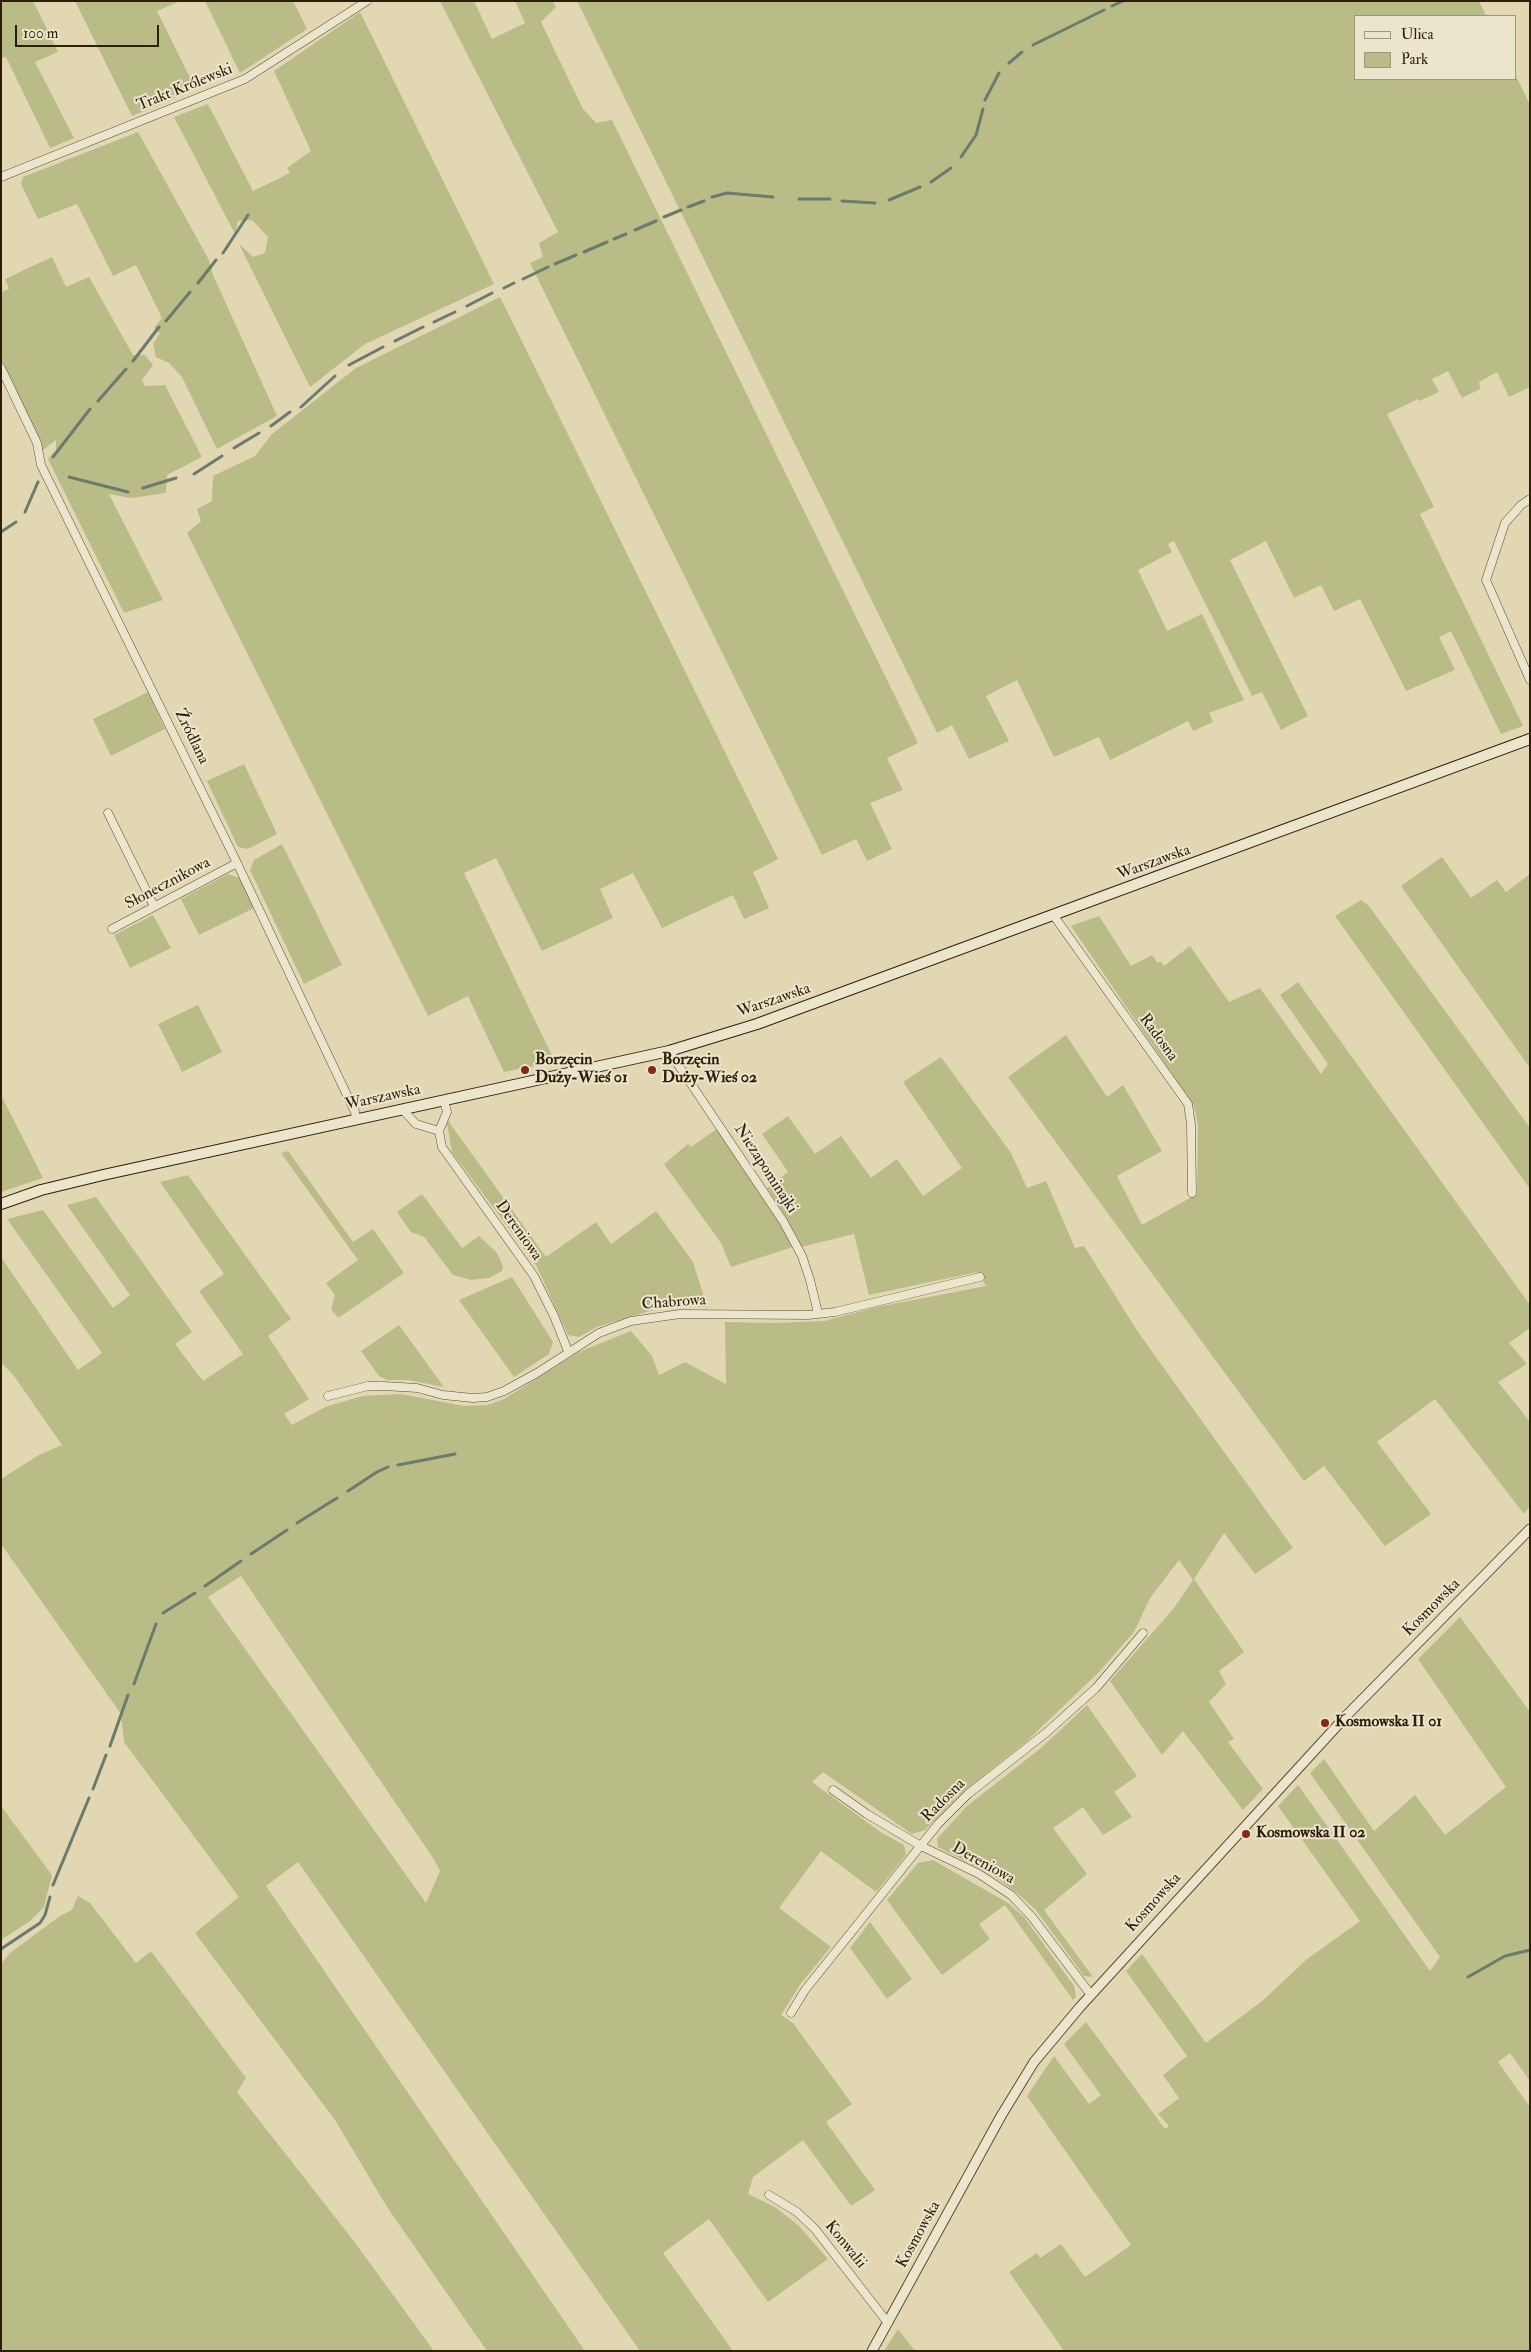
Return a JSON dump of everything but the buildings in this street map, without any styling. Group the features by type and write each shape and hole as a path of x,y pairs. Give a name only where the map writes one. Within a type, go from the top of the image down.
{"main road":[{"name":"Warszawska","path":"1,1204 41,1190 103,1175 669,1050 757,1024 1530,739"}],"street":[{"name":"Trakt Królewski","path":"1,177 246,79 367,1"},
{"name":"Źródlana","path":"1,368 37,443 41,465 237,862 356,1112 356,1119"},
{"path":"1530,499 1521,505 1505,523 1486,580 1530,680"},
{"path":"108,813 154,906"},
{"name":"Słonecznikowa","path":"112,929 237,862"},
{"name":"Radosna","path":"1054,916 1188,1104 1191,1124 1192,1193"},
{"name":"Niezapominajki","path":"669,1050 765,1190 784,1221 802,1256 818,1313"},
{"path":"402,1110 416,1124 439,1131 447,1112 444,1100"},
{"name":"Dereniowa","path":"439,1131 442,1147 534,1276 554,1316 568,1351"},
{"name":"Chabrowa","path":"328,1396 368,1386 384,1386 418,1388 463,1397 488,1397 504,1391 537,1373 568,1351 599,1333 631,1321 680,1314 835,1312 980,1277"},
{"name":"Kosmowska","path":"872,2351 1001,2116 1034,2062 1091,1995 1348,1715 1530,1529"},
{"name":"Radosna","path":"791,2013 805,1990 938,1824 968,1794 1047,1732 1096,1688 1143,1632"},
{"name":"Dereniowa","path":"833,1790 867,1814 921,1846 979,1874 1011,1895 1032,1917 1091,1995"},
{"name":"Konwalii","path":"769,2195 796,2212 815,2229 888,2323"}],"green space":[{"path":"1,1 33,1 58,52 35,62 74,138 50,148 6,57 1,58"},
{"path":"75,1 181,1 157,11 193,84 189,92 132,116"},
{"path":"205,1 293,1 307,29 240,73"},
{"path":"440,1 474,1 492,39 525,23 515,1 553,1 556,7 541,22 583,109 596,123 612,120 918,743 887,758 903,790 870,803 892,849 867,861 856,839 822,855 530,263 543,257 539,243 558,232"},
{"path":"577,1 1479,1 1486,15 1354,15 1354,80 1516,80 1516,76 1530,105 1530,387 1509,397 1497,372 1479,382 1480,389 1462,398 1448,371 1432,379 1439,392 1419,401 1418,399 1387,414 1434,507 1420,514 1523,726 1501,734 1451,631 1439,637 1455,670 1406,691 1360,599 1334,611 1321,585 1294,598 1266,541 1230,560 1308,716 1281,730 1262,692 1252,696 1174,541 1168,544 1172,552 1138,570 1167,631 1202,614 1244,700 1209,713 1213,722 1193,731 1188,721 1110,760 1099,737 1054,757 1017,680 986,696 1009,741 969,759 952,725 937,733"},
{"path":"360,12 494,284 365,344 310,387 239,244 253,257 265,253 268,237 252,220 238,221 235,234 174,117 208,104 253,191 290,173 287,168 311,151 274,71"},
{"path":"138,132 209,260 213,275 277,416 217,449 182,377 169,363 156,357 153,344 160,333 154,328 162,318 136,265 113,276 77,204 38,219 21,184 23,177"},
{"path":"52,257 66,287 89,277 133,355 145,355 153,365 142,380 145,386 165,385 202,457 167,475 166,493 131,498 109,494 163,600 124,613 48,459 56,450 56,440 43,450 1,363 1,292 9,289 5,279"},
{"path":"500,297 778,859 753,872 769,908 744,919 733,895 662,928 633,873 600,889 613,918 542,951 496,858 464,873 555,1062 504,1072 468,996 428,1016 187,533 201,521 197,509 212,501 213,476 255,456 272,434 356,368"},
{"path":"148,692 165,729 111,756 93,719"},
{"path":"244,764 277,834 248,849 238,847 207,781"},
{"path":"282,844 342,965 304,984 250,870 254,860"},
{"path":"1442,857 1471,898 1497,880 1506,892 1530,874 1530,1068 1401,886"},
{"path":"228,874 240,878 254,908 199,935 181,899"},
{"path":"1361,900 1369,906 1530,1128 1530,1189 1335,916"},
{"path":"153,915 171,948 130,968 114,935"},
{"path":"1099,916 1131,966 1152,955 1158,963 1160,961 1164,966 1190,946 1229,1002 1260,988 1321,1074 1328,1064 1280,995 1298,982 1530,1305 1530,1328 1509,1343 1527,1364 1498,1382 1530,1422 1530,1506 1524,1514 1435,1399 1377,1442 1431,1514 1385,1546 1324,1466 1304,1481 1008,1077 1066,1035 1107,1097 1123,1085 1162,1151 1117,1176 1142,1225 1197,1194 1198,1125 1194,1106 1071,926"},
{"path":"198,1005 222,1052 182,1072 158,1024"},
{"path":"941,1057 1011,1153 1027,1188 1046,1181 1075,1248 1084,1246 1138,1332 1293,1548 1255,1574 1224,1533 1194,1579 1244,1652 1219,1671 1226,1684 1209,1702 1234,1739 1228,1742 1263,1789 1243,1810 1183,1731 1162,1755 1110,1681 1174,1608 1193,1580 1179,1560 1150,1598 1134,1632 1099,1672 1028,1740 959,1795 925,1830 912,1834 823,1772 812,1782 882,1833 904,1845 906,1855 876,1892 821,1851 779,1908 831,1947 802,1982 781,2015 793,2023 852,2104 826,2122 875,2190 851,2206 803,2140 753,2177 748,2194 775,2207 799,2226 828,2259 768,2302 709,2219 663,2253 733,2351 640,2351 298,1862 266,1886 585,2351 487,2351 387,2207 335,2120 195,1933 239,1897 124,1742 121,1714 1,1544 1,1479 39,1455 62,1445 14,1376 1,1362 1,1257 78,1370 102,1353 7,1219 43,1210 113,1308 130,1295 67,1205 96,1197 192,1332 175,1344 203,1381 243,1354 199,1291 224,1274 160,1182 188,1175 291,1319 268,1336 309,1399 284,1414 292,1425 325,1407 362,1396 401,1394 464,1406 487,1405 504,1399 579,1352 631,1331 652,1356 659,1375 685,1362 726,1384 725,1322 775,1323 824,1321 877,1307 986,1286 977,1272 869,1295 854,1234 801,1247 786,1217 767,1188 788,1172 762,1134 788,1116 815,1154 841,1136 871,1178 897,1159 923,1196 962,1168 903,1082","holes":["241,1576 440,1871 426,1903 208,1597"]},
{"path":"1,1095 43,1178 1,1192"},
{"path":"446,1118 546,1257 596,1222 611,1244 656,1211 693,1262 707,1307 683,1306 653,1310 597,1327 579,1337 568,1335 536,1265 452,1152"},
{"path":"718,1128 773,1210 793,1247 731,1267 721,1243 664,1164 688,1144 691,1147"},
{"path":"288,1151 353,1242 373,1229 404,1273 338,1318 331,1309 335,1295 326,1283 358,1260 281,1153"},
{"path":"422,1194 462,1248 479,1236 497,1253 503,1266 502,1271 489,1278 471,1280 453,1275 424,1237 411,1232 397,1212"},
{"path":"512,1277 553,1342 549,1354 514,1377 459,1300"},
{"path":"399,1325 444,1387 408,1380 387,1380 379,1376 361,1351"},
{"path":"1460,1617 1530,1712 1530,2081 1510,2053 1498,2062 1530,2107 1530,2351 1064,2351 1009,2272 1037,2253 1040,2258 1061,2244 1085,2277 1131,2245 1027,2096 1054,2056 1089,2104 1101,2095 1064,2044 1086,2022 1165,2129 1169,2126 1158,2114 1179,2098 1163,2075 1187,2056 1126,1971 1142,1954 1206,2043 1261,2002 1306,1960 1360,1921 1278,1806 1298,1785 1430,1971 1440,1957 1310,1773 1324,1759 1374,1831 1415,1795 1445,1835 1506,1787 1418,1659"},
{"path":"1087,1705 1137,1776 1114,1792 1132,1817 1103,1835 1083,1807 1053,1828 1087,1874 1044,1910 1093,1977 1084,1976 1036,1910 1017,1893 995,1877 938,1847 937,1839 967,1806 1041,1748"},
{"path":"1,1806 52,1875 44,1907 30,1921 1,1940"},
{"path":"933,1860 1008,1903 1024,1917 1074,1986 1076,1997 1073,2000 1005,1905 979,1924 990,1939 942,1975 887,1900 918,1863"},
{"path":"78,1896 90,1903 136,1963 151,1951 246,2078 237,2092 353,2240 434,2351 1,2351 1,1964 10,1953 60,1916 72,1910"},
{"path":"870,1922 912,1979 887,1999 850,1948"},
{"path":"898,2329 915,2351 884,2351"}],"waterway":[{"path":"1112,6 1123,1"},
{"path":"1033,45 1104,10"},
{"path":"1009,63 1022,52"},
{"path":"985,100 999,73"},
{"path":"961,157 976,135 983,109"},
{"path":"931,182 951,168"},
{"path":"889,200 920,187"},
{"path":"712,197 727,193 773,197"},
{"path":"799,199 830,199"},
{"path":"688,207 704,201"},
{"path":"842,201 875,203"},
{"path":"664,217 681,210"},
{"path":"223,253 248,215"},
{"path":"635,230 656,221"},
{"path":"614,239 626,234"},
{"path":"584,252 607,242"},
{"path":"555,264 576,255"},
{"path":"198,283 216,260"},
{"path":"523,279 548,267"},
{"path":"504,288 514,283"},
{"path":"166,321 190,292"},
{"path":"467,306 492,293"},
{"path":"434,322 455,312"},
{"path":"133,361 159,327"},
{"path":"395,341 423,327"},
{"path":"349,365 383,347"},
{"path":"98,401 126,369"},
{"path":"301,407 335,376"},
{"path":"53,457 90,409"},
{"path":"271,426 290,412"},
{"path":"234,448 259,433"},
{"path":"194,474 222,456"},
{"path":"69,477 128,492"},
{"path":"143,488 176,478"},
{"path":"25,512 38,482"},
{"path":"1,532 16,522"},
{"path":"398,1465 455,1454"},
{"path":"348,1491 388,1467"},
{"path":"297,1523 337,1498"},
{"path":"251,1554 287,1530"},
{"path":"205,1586 241,1561"},
{"path":"163,1613 195,1593"},
{"path":"134,1684 156,1624"},
{"path":"110,1746 128,1695"},
{"path":"93,1789 106,1755"},
{"path":"53,1885 89,1798"},
{"path":"1,1949 40,1923 45,1915 50,1897"},
{"path":"1468,1977 1505,1956 1530,1950"}],"place":[{"name":"Borzęcin Duży-Wieś 01","path":"525,1070"},
{"name":"Borzęcin Duży-Wieś 02","path":"652,1070"},
{"name":"Kosmowska II 01","path":"1325,1723"},
{"name":"Kosmowska II 02","path":"1246,1834"}]}
